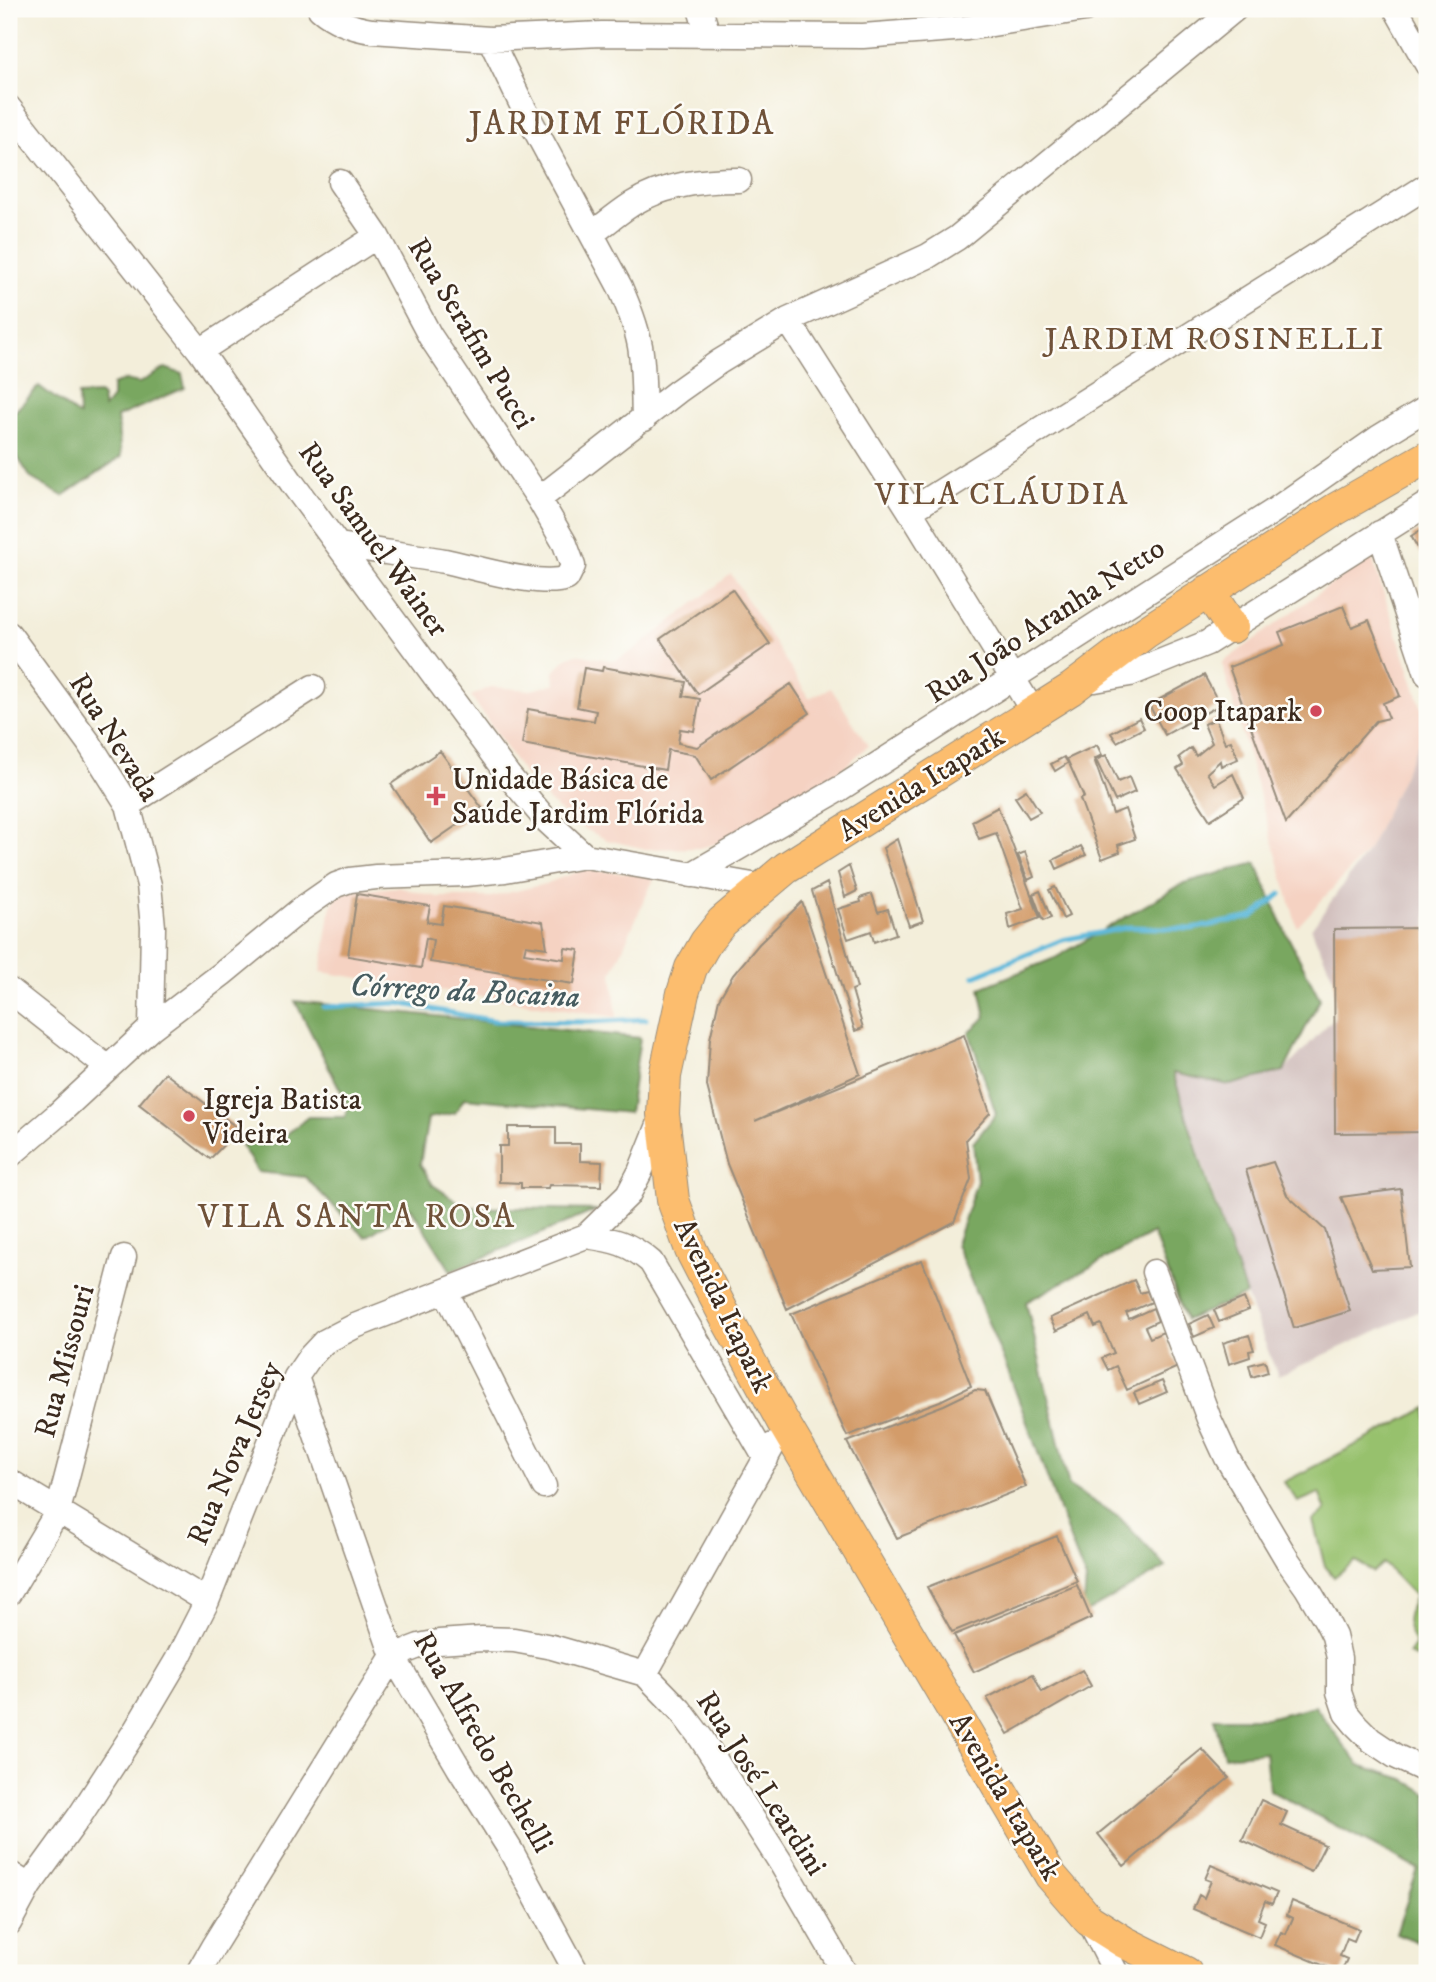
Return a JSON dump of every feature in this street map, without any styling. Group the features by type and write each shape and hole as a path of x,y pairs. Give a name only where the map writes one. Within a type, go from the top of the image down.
{"main road":[{"name":"Avenida Itapark","path":"1220,609 1336,509 1427,457"},
{"name":"Avenida Itapark","path":"1186,1973 1124,1942 1089,1920 1051,1876 783,1422 691,1250 673,1200 663,1114 665,1076 683,993 691,968 706,942 722,922 786,868 1083,685 1146,632 1220,609 1427,473"}],"street":[{"path":"320,9 353,28 372,32 490,39 602,34 863,36 967,27 1085,9"},
{"path":"700,9 708,34"},
{"path":"539,499 719,362 788,320 928,256 957,238 1235,9"},
{"path":"1396,9 1427,64"},
{"path":"490,39 522,105 620,287 632,316 640,342 643,366 644,419"},
{"name":"Rua Samuel Wainer","path":"9,108 201,351 292,483 508,775 546,820 585,856"},
{"path":"592,234 646,197 692,183 739,180"},
{"path":"340,182 377,236"},
{"path":"910,511 1427,186"},
{"name":"Rua Serafim Pucci","path":"201,351 377,236 430,336 539,499 565,544 573,566 567,578 560,580 516,576 339,545"},
{"path":"788,320 1034,713"},
{"name":"Rua João Aranha Netto","path":"691,875 841,788 1272,512 1378,438 1427,408"},
{"path":"1083,685 1130,674 1207,643 1220,609 1380,533 1427,504"},
{"path":"1380,533 1427,674"},
{"name":"Rua Nevada","path":"9,634 89,743 128,805 149,885 153,927 151,1028"},
{"path":"128,805 313,687"},
{"path":"9,1156 151,1028 336,884 376,877 505,870 585,856 764,887"},
{"path":"9,990 107,1067"},
{"name":"Rua Nova Jersey","path":"9,1923 19,1879 79,1817 177,1660 207,1601 296,1377 309,1357 324,1342 355,1326 586,1236 628,1195 663,1114"},
{"path":"611,1213 619,1241"},
{"path":"586,1236 619,1241 636,1249 651,1262 766,1459"},
{"name":"Rua Missouri","path":"9,1593 58,1511 124,1257"},
{"path":"1154,1272 1227,1458 1334,1636 1339,1658 1339,1692 1346,1713 1371,1740 1395,1756 1427,1771"},
{"path":"446,1292 544,1486"},
{"name":"Rua Alfredo Bechelli","path":"296,1377 393,1656 511,1851 577,1973"},
{"path":"645,1674 766,1459 783,1422"},
{"path":"9,1481 207,1601"},
{"name":"Rua José Leardini","path":"393,1656 439,1642 513,1640 563,1650 645,1674 680,1710 701,1738 781,1863 845,1973"},
{"path":"198,1973 393,1656"},
{"path":"1089,1920 1116,1973"}],"shaded area":[{"path":"1371,555 1427,724 1369,849 1297,927 1222,663"},
{"path":"731,574 809,698 831,688 868,746 822,787 738,838 700,848 646,849 607,840 573,823 523,773 471,696 491,687 531,690 555,684 554,672 565,659 576,654 614,661 636,649"},
{"path":"1427,724 1427,1308 1278,1376 1246,1295 1173,1072 1230,1084 1284,1071 1346,1005 1311,929 1369,849"},
{"path":"584,869 655,876 612,973 617,1017 321,972 331,906 340,892 398,887 438,897 491,897 545,884"}],"green space":[{"path":"165,368 182,374 185,388 117,417 121,457 63,496 31,478 9,444 9,418 39,386 79,416 78,395 101,394 104,408 112,398 112,385 125,380 139,383"},
{"path":"1256,863 1286,933 1320,999 1284,1071 1230,1085 1173,1073 1246,1295 1186,1320 1153,1233 1026,1302 1069,1486 1120,1518 1166,1567 1083,1614 1086,1580 1008,1371 956,1244 977,1181 973,1143 996,1114 969,1032 986,1017 980,988 1055,958 1184,883"},
{"path":"295,1001 640,1038 629,1113 464,1098 455,1113 428,1118 420,1164 433,1185 466,1207 597,1210 451,1271 411,1208 366,1237 305,1177 258,1172 241,1145 274,1144 308,1117 345,1117 348,1105"},
{"path":"1427,1408 1427,1662 1408,1654 1415,1644 1407,1620 1415,1596 1383,1563 1373,1572 1355,1561 1334,1577 1325,1566 1313,1521 1326,1510 1319,1493 1298,1502 1284,1482"},
{"path":"1315,1706 1359,1765 1404,1779 1427,1793 1427,1935 1417,1942 1396,1933 1418,1869 1269,1790 1265,1752 1224,1756 1214,1718 1267,1718"}],"building":[{"path":"1427,526 1427,564 1411,536"},
{"path":"732,589 770,644 698,694 660,639"},
{"name":"Coop Itapark","path":"1343,606 1352,627 1369,620 1400,696 1383,703 1389,718 1376,721 1286,823 1229,667 1284,645 1279,632"},
{"path":"603,667 686,682 683,696 700,699 694,731 680,729 678,743 697,747 791,684 810,713 711,780 695,755 668,750 665,770 522,744 528,709 594,721 596,711 577,707 584,668 602,671"},
{"path":"1204,675 1220,705 1165,735 1149,705"},
{"path":"1139,718 1144,728 1117,742 1111,733"},
{"path":"1216,719 1225,743 1231,741 1238,759 1221,766 1220,761 1207,773 1215,785 1233,774 1244,798 1210,820 1177,769 1183,765 1179,757 1191,748 1196,756 1212,743 1204,724"},
{"path":"1097,745 1102,755 1094,759 1113,814 1125,809 1135,839 1118,845 1120,852 1102,859 1080,799 1084,797 1067,759"},
{"name":"Unidade Básica de Saúde Jardim Flórida","path":"440,751 482,808 431,843 391,784"},
{"path":"1106,755 1118,782 1129,777 1135,792 1115,801 1096,760"},
{"path":"1064,757 1068,763 1055,771 1051,764"},
{"path":"1026,790 1040,812 1029,818 1015,797"},
{"path":"998,807 1040,918 1010,929 1007,914 1023,909 996,833 979,839 972,821"},
{"path":"897,839 923,921 909,926 883,848"},
{"path":"1081,846 1086,855 1057,869 1053,860"},
{"path":"1025,852 1034,877 1028,880 1018,855"},
{"path":"849,866 857,891 845,897 838,873"},
{"path":"827,883 857,988 852,990 863,1028 855,1031 812,891"},
{"path":"1055,887 1069,916 1063,919 1049,890"},
{"path":"1040,891 1051,918 1043,921 1033,894"},
{"path":"357,894 430,906 427,922 441,924 444,906 543,922 547,948 526,945 524,953 564,959 565,948 579,950 574,984 430,962 433,940 426,938 421,968 348,956"},
{"path":"872,894 878,912 888,909 896,934 874,942 871,931 848,939 838,909 861,902 860,898"},
{"path":"802,902 860,1074 755,1121 964,1035 990,1113 966,1139 971,1179 954,1222 787,1309 727,1164 707,1086 710,1039 719,999 733,975 759,944"},
{"path":"1427,928 1427,1132 1335,1133 1334,929"},
{"name":"Igreja Batista Videira","path":"165,1073 239,1129 210,1159 139,1104"},
{"path":"508,1127 556,1127 556,1144 580,1144 580,1161 602,1162 601,1186 549,1185 548,1188 521,1188 521,1183 499,1182 499,1146 508,1146"},
{"path":"1273,1162 1287,1195 1325,1230 1350,1311 1294,1328 1246,1170"},
{"path":"1401,1189 1410,1267 1372,1269 1341,1197"},
{"path":"922,1260 971,1386 940,1401 847,1436 791,1314"},
{"path":"1134,1280 1140,1293 1147,1291 1152,1302 1126,1313 1129,1319 1153,1308 1158,1321 1145,1327 1150,1338 1163,1332 1178,1367 1127,1390 1116,1366 1108,1370 1102,1358 1114,1353 1101,1324 1095,1327 1090,1315 1056,1331 1050,1318"},
{"path":"1244,1298 1249,1310 1219,1322 1214,1310"},
{"path":"1208,1315 1214,1328 1194,1337 1189,1324"},
{"path":"1249,1335 1254,1350 1249,1351 1250,1357 1229,1364 1223,1343"},
{"path":"1265,1361 1268,1372 1252,1377 1249,1365"},
{"path":"1162,1381 1167,1392 1139,1404 1134,1393"},
{"path":"975,1390 985,1391 1026,1487 897,1538 847,1442 944,1405"},
{"path":"1057,1536 1077,1581 952,1632 927,1587"},
{"path":"1077,1585 1091,1618 974,1672 954,1635"},
{"path":"1082,1670 1091,1686 1008,1734 987,1698 1033,1674 1042,1692"},
{"path":"1202,1749 1229,1778 1124,1866 1098,1834"},
{"path":"1261,1800 1287,1812 1281,1825 1325,1845 1311,1872 1242,1840"},
{"path":"1211,1865 1277,1893 1272,1904 1265,1901 1258,1919 1265,1922 1259,1937 1193,1909 1199,1895 1204,1898 1211,1881 1205,1879"},
{"path":"1292,1901 1359,1929 1354,1941 1347,1938 1340,1956 1347,1959 1341,1973 1275,1945 1281,1932 1286,1934 1293,1918 1287,1915"}],"waterway":[{"name":"Córrego da Bocaina","path":"974,976 1062,940 1130,927 1191,929 1252,917 1281,894"},
{"name":"Córrego da Bocaina","path":"324,1007 398,1003 495,1021 589,1022 646,1019"}],"place":[{"name":"Coop Itapark","path":"1316,711"},
{"name":"Unidade Básica de Saúde Jardim Flórida","path":"436,796"},
{"name":"Igreja Batista Videira","path":"189,1116"}],"district":[{"name":"JARDIM FLÓRIDA","path":"622,122"},
{"name":"JARDIM ROSINELLI","path":"1215,338"},
{"name":"VILA CLÁUDIA","path":"1002,493"},
{"name":"VILA SANTA ROSA","path":"357,1215"}]}
